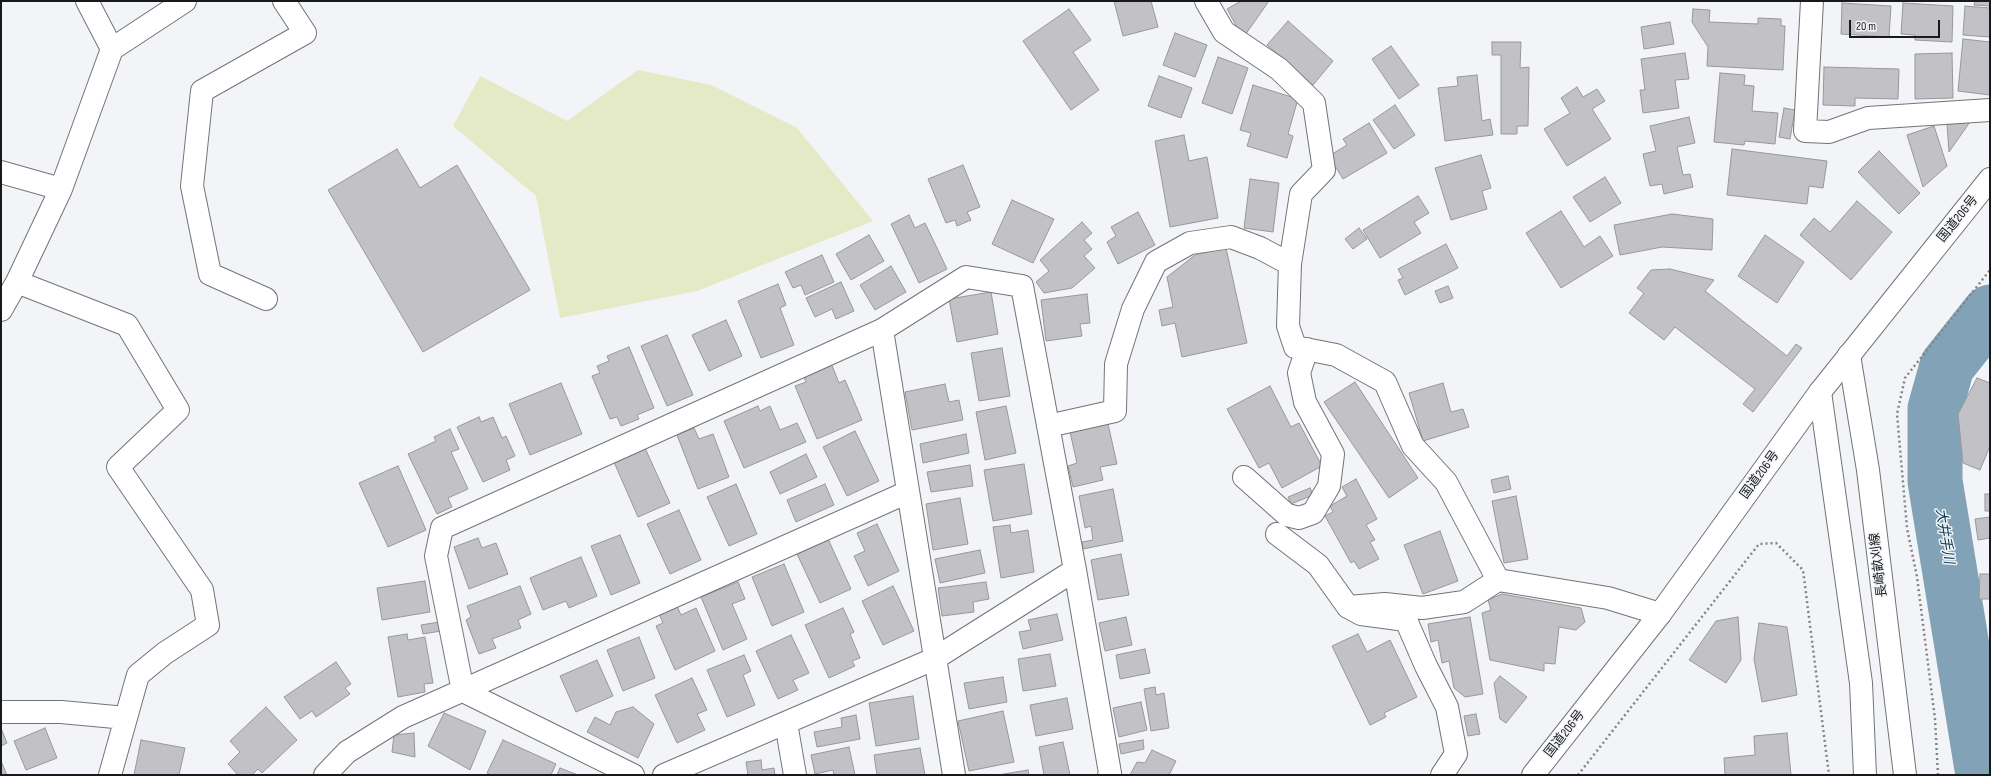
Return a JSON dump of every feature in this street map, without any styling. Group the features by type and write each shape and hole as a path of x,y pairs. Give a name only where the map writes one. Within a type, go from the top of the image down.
{"main road":[{"path":"87,1 112,49"},
{"path":"1,310 17,282 61,189 112,49 184,1"},
{"path":"266,299 210,274 192,186 202,91 305,33 284,1"},
{"path":"1206,1 1224,32 1279,69 1314,103 1324,170 1300,194 1290,264 1288,326 1295,347 1336,355 1385,382 1413,446 1446,482 1498,580"},
{"path":"1812,1 1805,131 1829,132 1868,118 1990,110"},
{"path":"1,172 61,189"},
{"name":"国道206号","path":"1533,775 1660,614 1820,392 1990,178"},
{"path":"1048,426 1115,411 1116,364 1133,309 1156,262 1190,243 1231,237 1260,248 1290,264"},
{"path":"463,691 436,556 442,528 882,330 966,277 1022,286 1075,570 1109,775"},
{"path":"17,282 127,325 178,410 118,467 202,590 208,625 165,653 138,675 110,775"},
{"path":"882,330 934,659 954,775"},
{"path":"1244,477 1287,515 1299,518 1313,513 1329,486 1333,454 1305,402 1299,373 1306,349"},
{"name":"長崎畝刈線","path":"1849,355 1868,470 1905,775"},
{"path":"1820,392 1861,683 1865,775"},
{"path":"325,775 346,752 403,717 908,492"},
{"path":"1277,534 1318,565 1348,607 1361,614 1406,620 1426,666 1447,707 1456,754 1442,775"},
{"path":"664,775 934,659 1075,570"},
{"path":"1348,607 1385,604 1422,608 1464,602 1498,580 1608,598 1660,614"},
{"path":"463,691 633,775"},
{"path":"1,712 61,712 126,718"},
{"path":"786,723 795,775"}],"path":[{"path":"1938,775 1935,719 1917,577 1907,528 1897,414 1906,378 1990,270"},
{"path":"1578,775 1759,544 1776,543 1803,570 1829,775"}],"green space":[{"path":"638,70 711,85 797,128 873,221 697,291 560,318 536,196 453,126 480,76 567,121"}],"building":[{"path":"1114,1 1151,1 1158,27 1123,36"},
{"path":"1241,1 1269,1 1243,38 1227,9"},
{"path":"1975,1 1990,1 1990,6 1974,5"},
{"path":"1842,3 1891,6 1889,37 1841,34"},
{"path":"1903,3 1953,6 1952,42 1915,40 1915,35 1901,34"},
{"path":"1965,6 1990,8 1990,37 1963,35"},
{"path":"1069,9 1091,40 1073,52 1099,90 1071,110 1023,41"},
{"path":"1693,9 1710,10 1709,22 1758,24 1758,18 1781,19 1781,26 1785,26 1783,70 1707,66 1708,47 1692,22"},
{"path":"1288,21 1333,61 1313,85 1267,45"},
{"path":"1670,22 1674,44 1644,49 1641,27"},
{"path":"1175,33 1207,45 1195,77 1163,65"},
{"path":"1963,39 1990,42 1990,95 1958,91"},
{"path":"1492,42 1521,42 1520,68 1529,67 1528,126 1517,126 1517,134 1501,134 1501,55 1492,55"},
{"path":"1391,46 1419,85 1399,99 1372,59"},
{"path":"1685,53 1689,79 1675,80 1679,108 1643,113 1640,90 1645,90 1641,59"},
{"path":"1952,53 1953,98 1915,99 1915,54"},
{"path":"1218,57 1248,68 1232,114 1202,103"},
{"path":"1824,67 1899,69 1898,99 1855,98 1855,106 1823,105"},
{"path":"1720,73 1745,75 1744,85 1754,86 1752,111 1778,113 1775,144 1745,141 1744,145 1714,142"},
{"path":"1477,75 1482,121 1490,119 1493,135 1445,141 1438,88 1458,86 1457,77"},
{"path":"1159,76 1192,88 1181,118 1148,106"},
{"path":"1253,85 1298,99 1288,134 1293,136 1287,158 1247,146 1251,133 1240,130"},
{"path":"1577,87 1583,97 1597,89 1605,101 1592,109 1611,139 1567,166 1544,129 1570,113 1561,98"},
{"path":"1395,105 1415,135 1394,149 1373,120"},
{"path":"1784,108 1795,110 1790,139 1779,137"},
{"path":"1689,117 1695,143 1677,147 1683,175 1690,174 1693,187 1664,194 1662,184 1650,186 1643,154 1656,151 1650,126"},
{"path":"1970,122 1949,152 1947,124"},
{"path":"1369,123 1387,153 1343,179 1329,156 1347,145 1343,139"},
{"path":"1934,126 1947,166 1923,187 1907,135"},
{"path":"1184,135 1189,161 1207,157 1218,218 1170,227 1155,141"},
{"path":"397,149 420,188 457,165 530,290 423,352 328,190"},
{"path":"1732,149 1827,161 1823,188 1809,186 1807,204 1727,195"},
{"path":"1879,151 1920,193 1899,214 1858,172"},
{"path":"1481,155 1491,188 1482,191 1487,209 1451,220 1435,168"},
{"path":"963,165 980,207 967,212 971,220 957,226 955,220 946,223 928,179"},
{"path":"1605,177 1621,203 1590,222 1573,197"},
{"path":"1250,179 1279,183 1273,232 1244,228"},
{"path":"1418,196 1429,213 1414,222 1421,233 1380,258 1363,230"},
{"path":"1012,200 1054,219 1033,263 992,244"},
{"path":"1857,201 1892,232 1851,280 1800,235 1814,218 1830,232"},
{"path":"1561,211 1584,247 1600,236 1613,256 1561,288 1526,233"},
{"path":"1138,212 1155,245 1118,264 1107,242 1116,236 1111,227"},
{"path":"1672,214 1713,219 1712,250 1662,247 1620,255 1614,225"},
{"path":"909,215 915,228 925,223 947,269 919,283 891,224"},
{"path":"1082,222 1092,233 1084,240 1092,249 1084,256 1095,268 1072,288 1044,293 1036,282 1049,271 1040,260"},
{"path":"1359,228 1367,239 1353,249 1345,239"},
{"path":"869,235 884,261 851,280 836,254"},
{"path":"1765,235 1804,262 1777,303 1738,276"},
{"path":"1446,244 1458,268 1405,295 1398,280 1403,278 1398,269"},
{"path":"1226,248 1247,343 1182,357 1175,323 1162,326 1159,310 1173,307 1167,277 1195,255"},
{"path":"822,255 834,282 805,295 801,285 793,288 785,272"},
{"path":"891,266 906,292 875,310 860,285"},
{"path":"1670,269 1714,280 1705,291 1787,356 1796,344 1802,348 1753,412 1743,404 1755,389 1675,327 1664,340 1629,313 1644,293 1637,288 1651,270"},
{"path":"841,282 854,311 836,319 832,309 815,317 806,298"},
{"path":"778,284 786,305 780,308 794,345 761,358 738,301"},
{"path":"1448,286 1453,298 1440,303 1435,291"},
{"path":"991,292 998,334 957,342 949,299"},
{"path":"1087,294 1090,323 1080,324 1082,336 1046,341 1041,300"},
{"path":"726,320 742,356 709,371 692,335"},
{"path":"667,335 693,395 667,406 641,346"},
{"path":"629,347 654,408 637,415 639,419 621,426 617,417 610,419 592,376 600,373 597,366 609,361 607,356"},
{"path":"1002,348 1010,396 979,401 971,353"},
{"path":"831,363 839,383 845,380 862,420 817,439 795,386 806,382 803,375"},
{"path":"1977,378 1990,383 1990,446 1980,470 1963,463 1958,414"},
{"path":"1355,382 1418,478 1389,498 1324,402"},
{"path":"561,383 582,434 530,455 509,404"},
{"path":"1443,383 1451,412 1463,409 1469,427 1423,441 1409,393"},
{"path":"945,384 949,402 959,400 963,420 912,430 905,392"},
{"path":"1270,386 1291,427 1299,423 1322,466 1282,488 1269,463 1259,468 1227,409"},
{"path":"758,406 760,411 770,406 780,430 797,423 806,442 744,468 724,421"},
{"path":"1006,406 1016,453 985,460 976,412"},
{"path":"479,417 481,422 493,417 502,438 506,436 515,456 506,460 510,470 483,482 457,427"},
{"path":"1108,424 1117,464 1100,467 1103,480 1073,487 1068,466 1077,463 1070,432"},
{"path":"694,428 699,439 713,434 729,477 698,489 677,435"},
{"path":"450,429 459,449 451,452 468,489 448,498 452,507 437,514 408,454 436,441 434,437"},
{"path":"855,431 879,481 847,496 823,447"},
{"path":"966,434 969,453 923,463 920,444"},
{"path":"645,448 670,503 638,517 614,462"},
{"path":"806,454 817,477 780,494 770,472"},
{"path":"1024,464 1032,514 993,521 984,470"},
{"path":"970,465 973,486 931,492 927,472"},
{"path":"398,466 426,530 388,547 359,483"},
{"path":"1508,476 1511,489 1494,493 1491,480"},
{"path":"1356,479 1377,519 1366,525 1375,540 1370,542 1379,559 1359,569 1354,561 1351,563 1325,516 1333,512 1330,506 1347,496 1342,487"},
{"path":"736,484 757,534 729,546 707,497"},
{"path":"825,484 834,505 796,522 787,500"},
{"path":"1310,488 1313,495 1291,504 1288,497"},
{"path":"1113,489 1123,541 1083,549 1082,542 1093,540 1091,526 1085,528 1079,496"},
{"path":"1985,494 1990,494 1990,511 1985,511"},
{"path":"1516,496 1528,559 1504,563 1492,501"},
{"path":"960,498 968,544 933,550 926,504"},
{"path":"679,510 701,560 670,574 647,524"},
{"path":"1990,517 1990,538 1978,540 1975,519"},
{"path":"877,524 899,571 868,586 854,556 865,551 857,533"},
{"path":"1010,525 1011,533 1028,530 1034,572 1001,578 993,527"},
{"path":"1440,531 1458,581 1423,594 1404,545"},
{"path":"620,535 640,583 611,595 591,546"},
{"path":"478,538 482,548 496,543 508,574 469,589 454,547"},
{"path":"828,539 851,589 820,603 797,554"},
{"path":"980,550 985,573 940,583 935,559"},
{"path":"1121,554 1129,595 1098,600 1091,560"},
{"path":"581,557 597,596 569,608 566,601 543,610 530,578"},
{"path":"784,564 804,612 772,626 752,577"},
{"path":"1980,574 1990,574 1990,599 1979,599"},
{"path":"425,581 430,612 382,620 377,588"},
{"path":"738,582 745,599 732,604 747,639 723,650 701,597"},
{"path":"986,582 989,599 973,602 974,612 942,616 938,588"},
{"path":"520,586 531,614 518,620 521,628 492,639 496,648 479,654 466,620 471,617 467,606"},
{"path":"893,586 914,631 883,645 862,601"},
{"path":"1502,594 1581,608 1585,622 1576,630 1559,627 1555,664 1544,663 1544,671 1490,660 1482,613 1491,610 1488,600"},
{"path":"677,606 681,615 696,608 715,651 675,670 656,626 663,623 659,614"},
{"path":"843,608 854,632 850,634 860,658 852,661 855,666 829,678 805,625"},
{"path":"1057,614 1063,640 1023,649 1019,632 1031,630 1028,620"},
{"path":"1126,617 1132,645 1105,651 1099,623"},
{"path":"1470,617 1483,694 1465,697 1454,688 1449,661 1442,663 1438,640 1431,642 1428,624"},
{"path":"1738,617 1741,660 1726,683 1689,660 1716,621"},
{"path":"439,622 441,631 423,634 421,625"},
{"path":"1759,623 1787,627 1797,695 1762,702 1754,659"},
{"path":"407,634 408,640 425,637 433,683 424,684 425,692 398,697 388,637"},
{"path":"1358,634 1367,652 1390,640 1417,697 1384,713 1386,717 1370,725 1332,646"},
{"path":"791,635 809,673 793,680 798,690 778,699 756,651"},
{"path":"639,637 655,678 623,691 607,650"},
{"path":"1145,649 1150,673 1120,679 1116,655"},
{"path":"1050,654 1056,686 1023,691 1018,659"},
{"path":"744,655 751,671 743,675 755,705 727,717 707,670"},
{"path":"597,660 613,696 576,712 560,676"},
{"path":"336,662 351,684 345,688 350,694 316,717 312,711 300,719 284,697"},
{"path":"1500,676 1527,697 1506,723 1500,719 1494,683"},
{"path":"1003,677 1007,702 969,709 964,683"},
{"path":"692,678 707,710 697,714 705,730 677,743 655,695"},
{"path":"1155,687 1156,695 1164,693 1169,728 1151,731 1144,689"},
{"path":"913,696 919,739 876,746 869,703"},
{"path":"1067,698 1073,729 1036,736 1030,705"},
{"path":"1141,702 1147,730 1119,737 1113,708"},
{"path":"266,707 297,740 262,773 258,769 252,775 238,775 228,764 240,752 230,741"},
{"path":"633,707 654,724 638,758 587,732 595,717 610,725 616,712"},
{"path":"1003,711 1014,762 969,771 958,721"},
{"path":"444,713 486,731 470,770 428,746"},
{"path":"1476,714 1480,734 1468,736 1464,716"},
{"path":"856,715 860,739 817,747 814,732 842,727 841,718"},
{"path":"1,728 7,743 1,746"},
{"path":"45,728 57,758 26,770 14,741"},
{"path":"414,733 415,757 392,752 394,735"},
{"path":"1787,733 1791,775 1725,775 1724,758 1755,755 1754,736"},
{"path":"141,740 185,748 179,775 134,775"},
{"path":"503,740 556,764 551,775 491,775 487,773"},
{"path":"1143,740 1144,749 1121,754 1119,744"},
{"path":"1063,742 1070,775 1044,775 1039,747"},
{"path":"849,747 855,775 834,775 833,770 815,774 811,755"},
{"path":"920,748 925,775 877,775 874,755"},
{"path":"1152,750 1176,761 1169,775 1130,775 1137,762 1145,763"},
{"path":"761,760 762,770 774,768 775,775 748,775 746,762"},
{"path":"1,761 7,775 1,775"},
{"path":"560,768 578,775 557,775"},
{"path":"1028,770 1029,775 998,775"}],"waterway":[{"name":"大井手川","path":"1983,775 1935,481 1935,409 1947,366 1990,312"}]}
